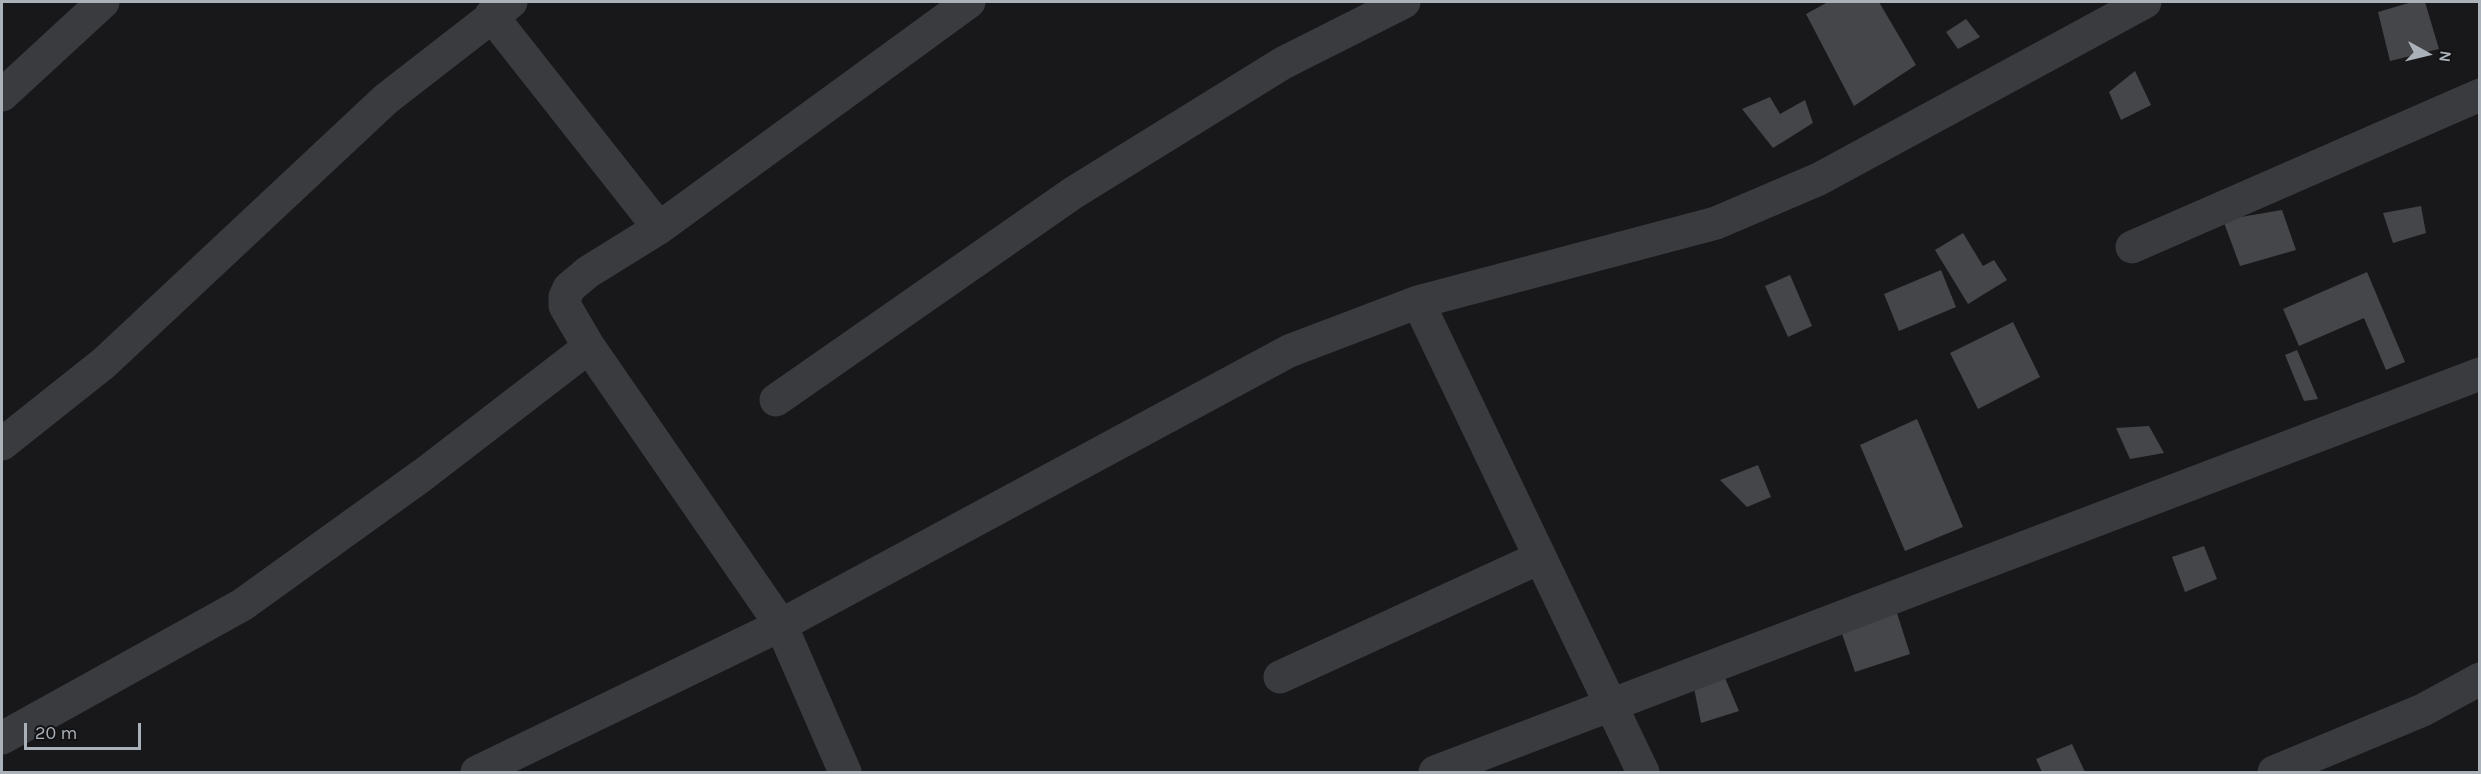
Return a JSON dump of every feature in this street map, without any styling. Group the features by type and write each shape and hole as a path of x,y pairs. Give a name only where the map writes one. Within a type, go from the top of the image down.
{"street":[{"path":"2,95 103,2"},
{"path":"844,772 781,625 589,347 565,306 565,297 569,288 588,273 659,228 969,2"},
{"path":"776,400 1073,193 1284,63 1404,2"},
{"path":"477,772 781,625 1289,351 1418,302 1716,223 1819,178 2145,2"},
{"path":"2,444 104,363 386,99 501,8 659,228"},
{"path":"2132,247 2480,95"},
{"path":"1418,302 1539,558 1613,705 1643,772"},
{"path":"2,738 242,605 424,474 589,347"},
{"path":"1435,772 2480,375"},
{"path":"1280,677 1539,558"},
{"path":"2274,772 2423,710 2480,679"}],"building":[{"path":"1828,2 1879,2 1916,65 1854,106 1806,14"},
{"path":"2412,2 2425,2 2439,49 2390,61 2378,12"},
{"path":"1966,19 1980,37 1958,49 1946,32"},
{"path":"2135,71 2151,105 2121,120 2109,92"},
{"path":"1770,97 1780,114 1805,100 1813,123 1773,148 1742,109"},
{"path":"2421,206 2426,233 2393,243 2383,213"},
{"path":"2282,210 2296,250 2240,266 2223,220"},
{"path":"1963,233 1983,266 1994,260 2007,280 1968,304 1935,250"},
{"path":"1941,270 1956,307 1899,331 1884,294"},
{"path":"2367,272 2405,362 2386,370 2364,318 2299,346 2283,309"},
{"path":"1790,275 1812,326 1788,337 1765,286"},
{"path":"2013,322 2040,377 1978,409 1950,353"},
{"path":"2297,350 2318,399 2304,401 2285,355"},
{"path":"1917,419 1963,527 1905,551 1860,445"},
{"path":"2149,426 2164,453 2130,459 2116,428"},
{"path":"1758,465 1771,497 1747,507 1720,480"},
{"path":"2204,546 2217,579 2185,592 2172,557"},
{"path":"1896,610 1910,654 1855,672 1840,628"},
{"path":"1725,678 1739,711 1701,723 1694,688"},
{"path":"2072,744 2085,772 2042,772 2036,759"}]}
